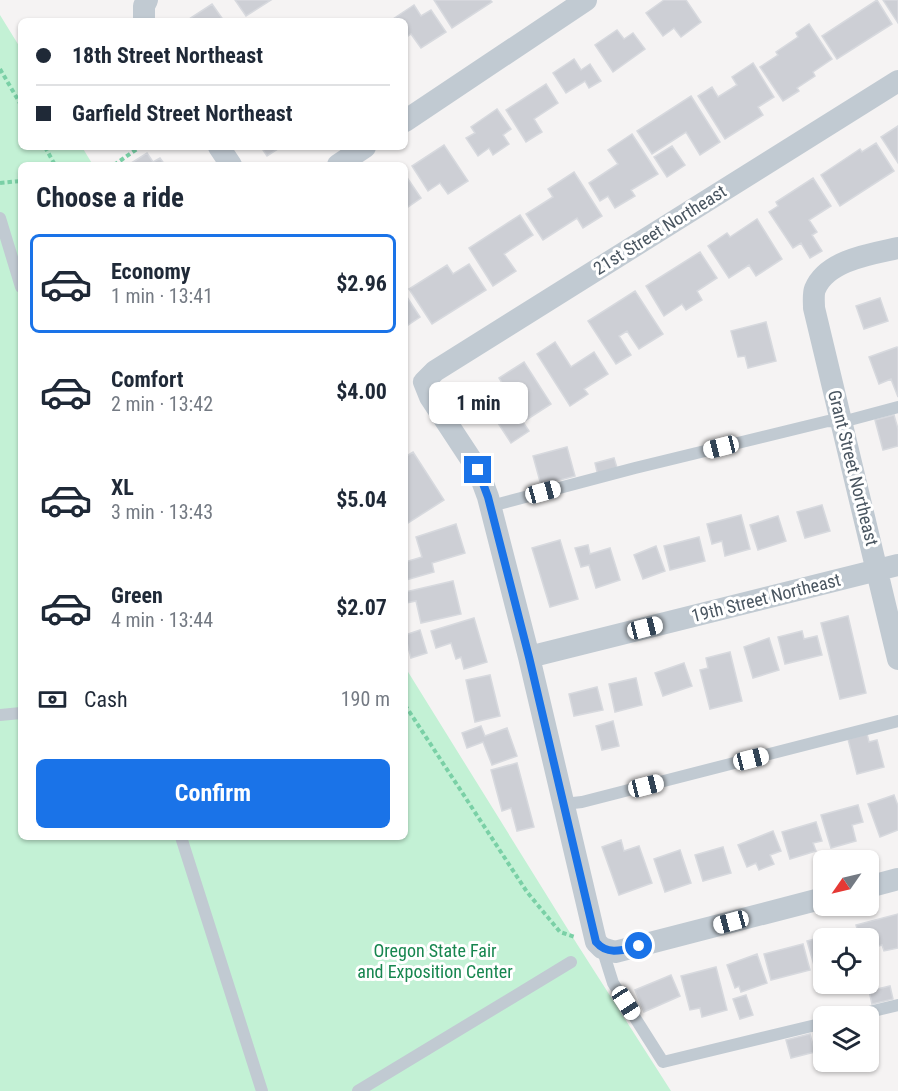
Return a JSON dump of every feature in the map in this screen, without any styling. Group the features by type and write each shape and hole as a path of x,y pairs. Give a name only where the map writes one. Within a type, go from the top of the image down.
{"street":[{"path":"144,18 144,6 147,0"},
{"path":"408,119 586,0"},
{"name":"21st Street Northeast","path":"490,506 478,470 430,397 424,382 435,371 898,81"},
{"path":"343,162 361,150"},
{"name":"Grant Street Northeast","path":"898,248 847,262 833,269 814,290 814,308 842,422 888,568 898,659"},
{"path":"490,506 598,942 615,951 813,901"},
{"name":"19th Street Northeast","path":"529,657 888,568"},
{"path":"879,884 898,879"}],"lane":[{"path":"0,218 18,277"},
{"path":"490,506 646,465 828,421 842,422 898,407"},
{"path":"0,715 18,713"},
{"path":"564,804 604,796 898,721"},
{"path":"182,840 262,1091"},
{"path":"598,942 613,983 663,1062 813,1026"},
{"path":"358,1091 571,962"},
{"path":"879,1010 898,1005"}],"path":[{"path":"0,69 18,100"},
{"path":"118,162 136,150"},
{"path":"0,183 18,181"},
{"path":"408,710 527,892 560,932 598,942"}],"green space":[{"name":"Oregon State Fair and Exposition Center","path":"0,15 18,44 18,150 84,150 91,162 18,162 18,840 408,840 408,672 671,1091 0,1091"}],"building":[{"path":"235,0 271,0 246,16"},
{"path":"434,0 490,0 492,2 452,28"},
{"path":"664,0 686,0 701,22 681,37 674,28 663,36 646,13"},
{"path":"877,0 892,24 837,59 822,36"},
{"path":"883,0 898,0 898,23"},
{"path":"212,4 222,18 191,18"},
{"path":"414,5 421,16 431,10 446,32 421,48 411,34 408,36 408,18 394,18"},
{"path":"809,24 832,59 813,72 815,76 797,88 799,91 783,101 760,67 778,55 776,52 798,37 796,33"},
{"path":"617,30 624,39 633,33 645,49 613,72 595,45"},
{"path":"574,59 581,70 590,64 601,81 589,88 585,81 566,93 553,73"},
{"path":"753,63 774,97 758,107 763,115 725,139 698,96 712,87 718,97 737,85 732,77"},
{"path":"546,84 558,103 534,119 542,132 526,142 506,110"},
{"path":"691,96 720,142 700,155 686,132 652,154 637,131"},
{"path":"497,109 511,129 503,135 509,144 493,155 489,148 478,156 466,138 475,133 471,127"},
{"path":"898,126 898,163 881,137"},
{"path":"632,134 658,174 631,190 635,196 615,208 608,196 600,201 589,183 618,164 608,150"},
{"path":"876,143 894,171 840,206 821,175 860,149 862,152"},
{"path":"444,145 468,181 448,194 440,183 428,191 412,166"},
{"path":"672,146 685,165 667,177 654,157"},
{"path":"263,150 276,150 267,156"},
{"path":"147,153 153,162 133,162"},
{"path":"574,172 602,216 583,228 577,218 543,240 526,214 553,197 548,189"},
{"path":"813,178 831,206 809,220 817,232 812,235 822,251 810,258 801,243 793,248 769,212 778,206 776,202"},
{"path":"408,179 421,198 408,207"},
{"path":"520,215 533,235 504,254 516,271 493,286 469,248"},
{"path":"757,219 782,259 756,276 749,265 729,278 708,246 727,233 730,237"},
{"path":"700,252 717,278 697,291 702,300 686,310 682,304 664,316 646,286"},
{"path":"469,264 486,290 432,324 409,289 447,265 453,274"},
{"path":"635,291 663,334 639,349 627,331 619,336 631,355 616,364 588,321"},
{"path":"880,298 888,321 864,329 856,306"},
{"path":"408,299 420,317 408,325"},
{"path":"766,322 776,361 748,368 745,356 738,357 731,331"},
{"path":"555,342 571,367 594,352 608,374 584,389 588,394 570,406 537,354"},
{"path":"897,347 898,397 891,379 879,384 869,357"},
{"path":"524,362 551,404 523,422 529,431 511,443 496,420 517,407 499,378"},
{"path":"894,415 898,429 898,446 883,450 875,420"},
{"path":"567,447 575,476 541,485 533,456"},
{"path":"413,452 444,500 408,523 408,455"},
{"path":"614,458 618,471 598,476 595,463"},
{"path":"822,505 830,531 805,538 797,512"},
{"path":"741,515 750,549 725,556 722,541 712,544 707,524"},
{"path":"778,516 786,541 758,550 750,525"},
{"path":"456,524 465,553 432,563 434,572 408,579 408,561 422,557 416,537"},
{"path":"699,537 705,561 670,570 664,546"},
{"path":"560,540 578,599 550,607 532,548"},
{"path":"588,545 590,554 610,548 620,580 596,588 589,565 581,567 575,548"},
{"path":"656,546 665,571 643,579 634,555"},
{"path":"453,581 461,614 421,623 416,601 408,603 408,591"},
{"path":"848,616 866,693 840,699 821,623"},
{"path":"474,618 487,662 464,669 461,657 456,659 451,643 436,648 431,631"},
{"path":"420,630 427,653 411,658 408,634"},
{"path":"802,631 804,639 817,636 822,655 785,664 778,637"},
{"path":"769,638 779,670 753,678 744,647"},
{"path":"730,652 742,701 710,709 700,670 708,668 706,658"},
{"path":"684,663 692,686 663,696 655,673"},
{"path":"490,675 500,716 475,722 466,680"},
{"path":"636,678 642,705 615,712 609,684"},
{"path":"597,687 603,710 574,716 569,694"},
{"path":"613,721 619,746 602,750 596,726"},
{"path":"481,726 485,736 507,728 517,756 492,765 483,742 467,748 462,733"},
{"path":"867,734 869,742 877,740 884,767 857,774 848,739"},
{"path":"517,763 534,827 517,831 511,808 502,811 491,770"},
{"path":"894,795 898,806 898,830 880,837 868,804"},
{"path":"858,805 863,822 852,825 856,841 831,848 821,815"},
{"path":"816,822 822,841 813,843 816,850 813,852 790,859 782,832"},
{"path":"773,831 781,851 770,855 774,864 759,870 756,863 747,867 738,845"},
{"path":"621,840 624,851 639,846 652,883 619,895 602,847"},
{"path":"723,847 731,873 703,881 695,855"},
{"path":"680,850 691,883 665,892 654,859"},
{"path":"898,914 898,948 884,951 882,945 879,946 879,928 857,928 856,925"},
{"path":"813,939 813,962 807,941"},
{"path":"803,944 810,970 771,980 764,954"},
{"path":"757,954 767,983 741,992 739,986 735,988 727,965"},
{"path":"716,967 727,1010 702,1017 700,1008 690,1010 681,976"},
{"path":"671,975 680,996 644,1012 635,990"},
{"path":"890,986 893,999 872,1004 870,994 879,994 879,989"},
{"path":"746,995 753,1015 740,1019 733,999"},
{"path":"810,1034 813,1052 791,1058 786,1040"}],"route":[{"path":"478,470 488,497 529,657 596,942 608,951 639,946"}]}
